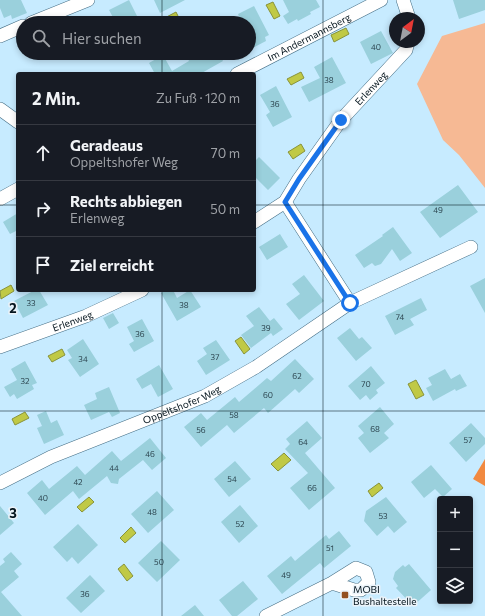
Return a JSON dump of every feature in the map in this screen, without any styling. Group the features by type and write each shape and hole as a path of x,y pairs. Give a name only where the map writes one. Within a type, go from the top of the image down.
{"street":[{"path":"48,16 88,0"},
{"name":"Im Andermannsberg","path":"241,72 381,0"},
{"path":"403,0 407,12"},
{"path":"0,36 16,29"},
{"name":"Erlenweg","path":"256,221 285,202 299,179 341,120 406,48"},
{"path":"0,109 16,121"},
{"path":"0,199 16,190"},
{"path":"285,202 350,303"},
{"name":"Oppeltshofer Weg","path":"0,482 51,458 205,396 256,367 350,303 471,247"},
{"name":"Erlenweg","path":"5,345 86,316 138,292"},
{"path":"0,333 5,345"},
{"path":"266,616 332,582"}],"shaded area":[{"path":"273,2 280,16 274,19 266,5"},
{"path":"176,12 178,16 168,16"},
{"path":"485,23 485,188 459,155 443,140 417,84 442,36"},
{"path":"346,28 349,34 334,42 331,35"},
{"path":"301,72 304,78 291,85 287,79"},
{"path":"301,144 305,151 293,159 288,152"},
{"path":"11,285 14,291 1,299 0,291"},
{"path":"241,337 250,349 244,354 235,341"},
{"path":"62,349 65,355 52,362 48,356"},
{"path":"416,380 424,395 416,399 408,384"},
{"path":"25,412 29,418 15,425 12,419"},
{"path":"284,453 291,460 278,471 271,464"},
{"path":"485,459 485,486 473,479"},
{"path":"379,483 383,488 372,497 368,491"},
{"path":"89,497 94,502 82,512 77,507"},
{"path":"131,527 136,533 125,543 120,538"},
{"path":"124,564 133,576 127,581 118,569"}],"building":[{"path":"0,0 21,0 27,13 16,16 12,19 11,15 4,18 0,8"},
{"path":"129,0 137,16 112,16 109,10"},
{"path":"154,0 185,0 160,13"},
{"path":"283,0 316,0 320,7 298,21 297,19 288,24 283,16 289,12"},
{"path":"453,0 485,0 485,10 459,19"},
{"path":"254,6 269,35 265,37 266,41 256,46 256,16 239,16 238,14"},
{"path":"381,31 393,53 371,64 360,42"},
{"path":"332,57 346,83 309,102 301,87 320,78 314,67"},
{"path":"154,60 166,60 172,71 189,61 223,61 204,72 154,72 149,63"},
{"path":"276,86 292,117 273,127 266,115 270,112 260,95"},
{"path":"259,157 280,178 268,190 256,178 256,160"},
{"path":"458,185 478,212 440,238 420,212"},
{"path":"16,214 16,231 10,234 3,222"},
{"path":"393,227 412,253 400,261 392,249 381,264 375,266 372,263 364,268 355,255 383,236 382,235"},
{"path":"280,234 288,247 267,260 259,247"},
{"path":"304,275 324,301 299,320 286,304 300,294 292,284"},
{"path":"485,278 485,313 470,286"},
{"path":"31,292 40,292 48,305 23,318 14,301"},
{"path":"174,292 177,298 187,292 191,292 201,307 177,321 161,293"},
{"path":"421,298 427,310 410,319 414,325 395,335 385,316"},
{"path":"259,307 270,321 274,318 283,329 273,336 271,333 251,348 241,335 254,326 246,316"},
{"path":"113,313 119,323 109,329 103,318"},
{"path":"142,319 154,341 134,352 129,344 134,341 127,327"},
{"path":"350,328 359,339 362,337 372,348 356,361 337,338"},
{"path":"83,339 99,364 80,377 68,360 72,358 67,350"},
{"path":"216,340 230,360 206,375 197,361 207,354 203,348"},
{"path":"295,359 314,379 299,393 295,389 268,413 264,408 234,433 227,425 201,447 184,427 201,413 207,420 235,397 239,402 267,378 271,381"},
{"path":"25,361 37,383 32,385 34,389 17,399 14,394 10,397 4,387 17,380 11,369"},
{"path":"159,365 173,389 158,397 151,384 142,389 136,379"},
{"path":"371,366 385,383 376,390 378,393 370,400 366,395 360,400 348,386"},
{"path":"445,369 451,379 460,374 467,386 456,391 455,389 433,401 426,388 432,385 428,378"},
{"path":"109,387 120,413 112,417 109,412 91,420 84,405 97,399 95,393"},
{"path":"380,407 394,424 384,433 389,438 370,453 358,438 364,433 358,426"},
{"path":"46,411 51,423 57,420 64,435 44,444 37,428 42,426 37,415"},
{"path":"307,421 322,438 305,453 335,488 309,510 290,488 308,473 285,449 290,444 286,439"},
{"path":"471,423 485,438 485,444 466,462 449,443"},
{"path":"150,438 166,458 152,470 143,460 119,479 118,484 111,483 107,476 79,499 73,491 45,515 27,493 42,480 49,489 77,466 85,475 112,451 121,461"},
{"path":"235,461 251,479 229,497 214,479"},
{"path":"431,465 452,489 444,496 442,496 435,489 424,498 411,482"},
{"path":"157,491 174,510 148,533 131,514"},
{"path":"386,497 407,522 394,533 388,526 377,536 364,521 366,511"},
{"path":"240,505 258,526 239,543 221,522"},
{"path":"0,506 14,523 0,535"},
{"path":"78,524 98,545 78,564 72,557 67,562 53,547"},
{"path":"339,531 351,546 324,568 320,563 282,594 267,576 291,556 295,561 326,535 329,539"},
{"path":"161,541 180,560 157,582 138,563"},
{"path":"11,552 22,564 14,571 19,577 1,592 22,616 0,616 0,566 5,562 3,559"},
{"path":"409,564 431,590 413,606 396,588 398,586 393,579 395,572 403,565 405,567"},
{"path":"90,575 105,591 81,613 66,598"},
{"path":"243,581 258,599 237,616 232,616 219,600"},
{"path":"195,605 204,616 181,616"}],"place":[{"name":"MOBI Bushaltestelle","path":"345,595"}],"route":[{"path":"341,120 299,179 285,202 350,303"}]}
